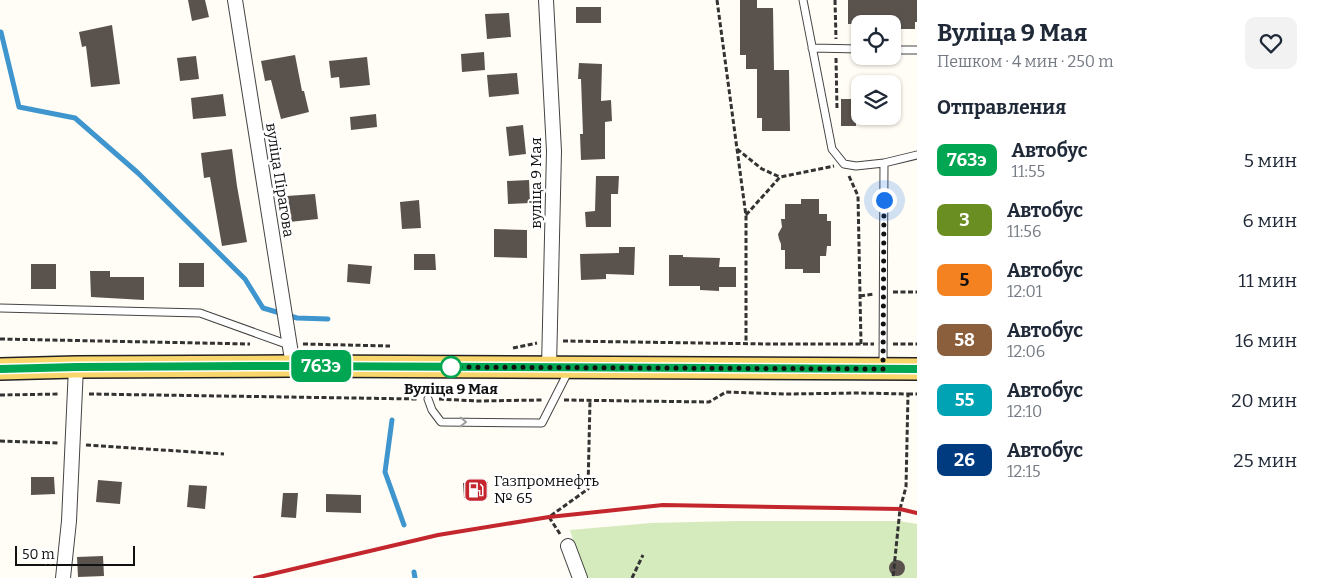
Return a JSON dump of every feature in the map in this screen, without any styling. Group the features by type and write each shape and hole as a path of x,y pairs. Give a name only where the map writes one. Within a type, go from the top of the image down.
{"main road":[{"path":"0,369 293,366 917,369"}],"street":[{"name":"вуліца Пірагова","path":"235,0 293,366"},
{"name":"вуліца 9 Мая","path":"546,0 554,151 550,367"},
{"path":"63,578 69,521 76,367"},
{"path":"568,546 580,578"}],"lane":[{"path":"804,0 832,149 844,164 856,166 884,163 917,156"},
{"path":"812,48 851,49"},
{"path":"901,50 917,50"},
{"path":"883,369 884,163"},
{"path":"0,308 200,313 289,345"},
{"path":"428,399 432,410 441,422 542,423 571,367"}],"path":[{"path":"717,0 746,216 746,344"},
{"path":"835,0 837,112"},
{"path":"736,148 762,169 780,177 844,164 858,196 861,344"},
{"path":"746,216 780,177"},
{"path":"0,339 259,344"},
{"path":"508,348 550,341 917,344"},
{"path":"289,345 398,347"},
{"path":"0,394 484,401 709,402 726,392 917,394"},
{"path":"893,578 900,509 906,487 908,394"},
{"path":"568,546 549,516 588,489 590,401"},
{"path":"0,441 224,454"},
{"path":"632,578 643,555"}],"green space":[{"path":"899,521 917,524 917,578 585,578 570,530 651,523"}],"building":[{"path":"188,0 205,0 209,17 192,21"},
{"path":"740,0 757,0 757,8 773,8 774,70 789,70 790,131 762,131 762,118 757,118 757,69 746,69 746,55 740,55"},
{"path":"848,0 917,0 917,22 915,22 915,29 901,29 901,15 851,15 851,24 848,24"},
{"path":"576,7 601,7 601,23 576,23"},
{"path":"509,13 511,37 487,39 485,14"},
{"path":"112,25 120,84 91,87 86,46 82,47 79,32"},
{"path":"484,52 485,70 462,72 461,54"},
{"path":"295,55 302,91 304,91 309,112 281,119 271,80 265,81 261,61"},
{"path":"196,56 199,79 180,81 177,58"},
{"path":"367,57 370,85 340,88 339,77 331,78 329,61"},
{"path":"579,63 602,64 601,101 611,100 612,121 605,122 605,159 581,160 580,134 583,134 581,79 578,79"},
{"path":"517,73 519,94 489,97 487,75"},
{"path":"223,94 226,116 193,119 191,98"},
{"path":"841,99 851,99 851,125 856,126 841,126"},
{"path":"376,114 377,127 351,130 350,117"},
{"path":"523,125 526,154 509,156 506,127"},
{"path":"232,149 247,242 222,246 210,177 204,178 201,153"},
{"path":"596,176 619,176 618,194 611,194 611,227 586,227 585,212 595,211"},
{"path":"529,180 530,203 508,204 507,181"},
{"path":"315,194 318,219 289,222 287,196"},
{"path":"801,199 819,199 819,214 827,214 827,221 831,221 831,246 827,246 826,256 820,256 820,273 803,273 803,269 785,269 785,250 781,250 778,234 782,227 781,219 785,219 785,204 801,204"},
{"path":"419,200 421,228 402,229 400,202"},
{"path":"494,229 527,230 527,258 494,257"},
{"path":"619,247 635,247 634,275 606,274 606,279 581,280 580,254 619,253"},
{"path":"414,254 435,254 436,270 414,270"},
{"path":"669,255 720,258 719,267 736,267 736,287 719,287 719,291 700,290 700,286 669,286"},
{"path":"179,263 204,263 204,287 179,287"},
{"path":"31,264 56,264 56,289 31,289"},
{"path":"348,264 372,266 370,284 347,282"},
{"path":"90,271 110,271 110,277 144,277 144,300 91,297"},
{"path":"31,477 54,477 55,494 31,495"},
{"path":"98,480 122,482 120,504 96,502"},
{"name":"Газпромнефть № 65","path":"488,482 488,497 464,498 463,483"},
{"path":"189,485 207,486 205,509 187,507"},
{"path":"283,493 298,493 296,518 281,517"},
{"path":"326,494 361,495 361,513 326,512"},
{"path":"103,556 104,576 78,577 77,557"},
{"path":"894,560 900,560 905,565 903,574 894,576 889,571 889,565"}],"waterway":[{"path":"0,32 19,107 75,118 138,173 245,279 263,308 297,318 328,319"},
{"path":"392,420 385,472 404,525"},
{"path":"414,572 415,578"}],"railway":[{"path":"255,578 438,535 549,517 663,505 900,509 917,513"}],"bus line":[{"name":"763э","path":"0,369 273,366 917,369"}],"place":[{"name":"Вуліца 9 Мая","path":"451,367"},
{"name":"Газпромнефть № 65","path":"476,490"}],"route":[{"path":"451,367 883,369 884,200"}]}
